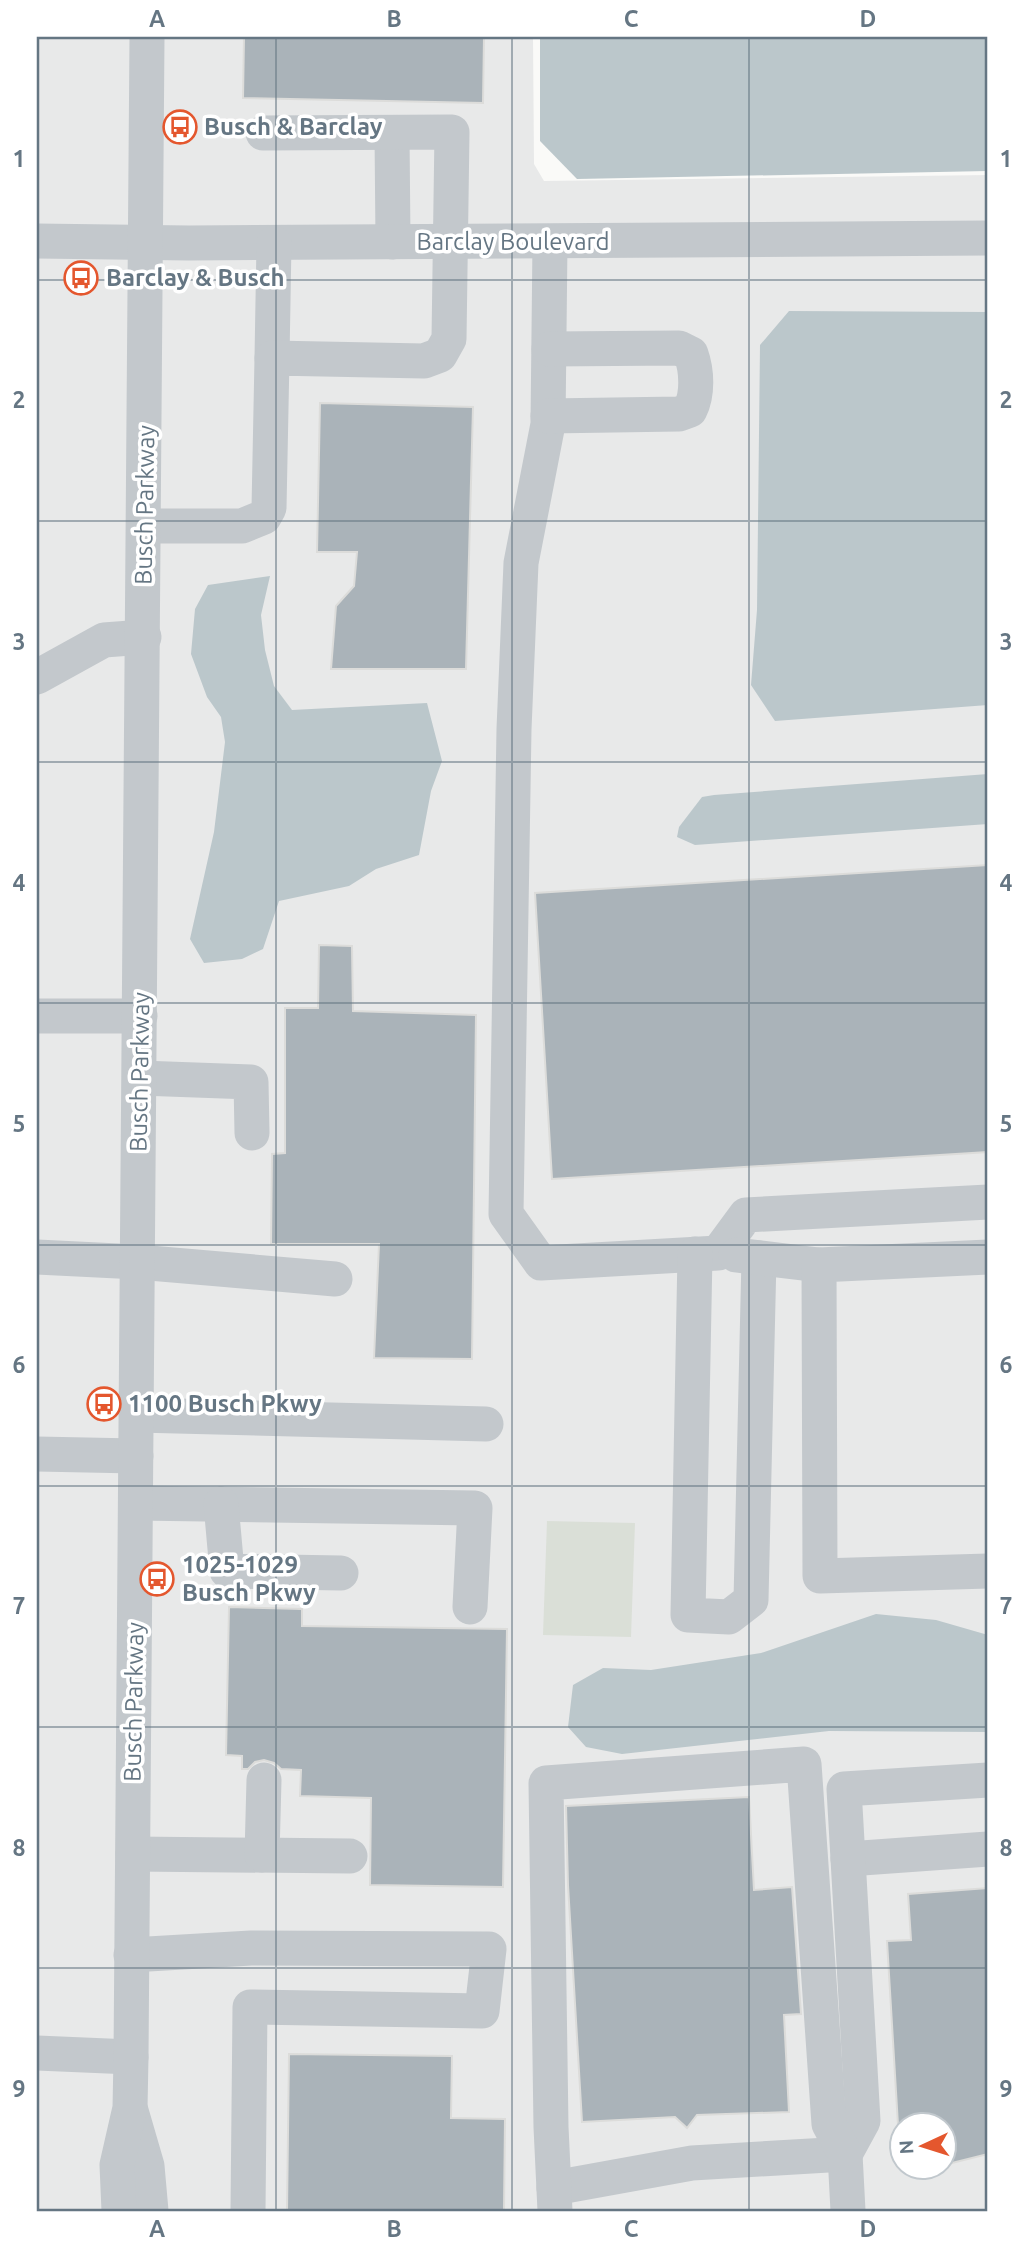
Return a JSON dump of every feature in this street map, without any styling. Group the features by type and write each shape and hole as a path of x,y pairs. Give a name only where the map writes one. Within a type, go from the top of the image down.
{"street":[{"name":"Busch Parkway","path":"119,2211 117,2165 130,2108 131,2057 147,37"},
{"path":"262,133 452,132 449,339 440,355 424,361 272,358"},
{"path":"392,133 393,242"},
{"name":"Barclay Boulevard","path":"37,241 275,243 988,238"},
{"path":"550,242 548,416 521,563 514,729 506,1214 541,1263 707,1253 819,1265 988,1257"},
{"path":"145,526 242,526 264,517 269,508 275,243"},
{"path":"548,416 679,414 690,410 695,400 695,365 691,354 679,348 549,349"},
{"path":"37,677 104,640 144,637"},
{"path":"37,1016 140,1017"},
{"path":"140,1078 251,1082 253,1133"},
{"path":"759,1258 751,1600 729,1617 688,1615 707,1253 746,1215 988,1202"},
{"path":"37,1257 138,1262 335,1279"},
{"path":"819,1265 820,1576 988,1571"},
{"path":"137,1415 486,1424"},
{"path":"37,1454 136,1456"},
{"path":"136,1503 475,1508 470,1607"},
{"path":"221,1504 227,1571 341,1573"},
{"path":"845,2154 692,2162 555,2200 551,2127 546,1783 804,1765 829,2124 845,2154 848,2211"},
{"path":"262,1855 264,1780"},
{"path":"845,2154 863,2120 844,1789 988,1780"},
{"path":"848,1859 988,1849"},
{"path":"133,1854 350,1856"},
{"path":"131,1955 251,1948 489,1949 482,2011 250,2007"},
{"path":"248,2211 251,1948"},
{"path":"37,2053 131,2057"},
{"name":"Busch Parkway","path":"130,2108 147,2166 151,2211"}],"shaded area":[{"path":"37,37 533,37 534,164 544,181 988,175 988,2211 37,2211"},
{"path":"540,37 988,37 988,171 577,179 540,141"},
{"path":"789,311 988,312 988,705 775,721 751,685 757,610 760,345"},
{"path":"270,576 261,615 265,650 274,686 292,710 427,703 442,761 431,791 419,855 376,869 349,886 279,901 263,949 242,959 204,963 190,939 214,832 225,742 221,717 207,697 191,654 195,609 208,585"},
{"path":"988,774 988,824 695,845 677,837 679,827 702,797"},
{"path":"547,1521 635,1523 631,1637 543,1635"},
{"path":"876,1614 936,1620 988,1635 988,1732 829,1731 622,1754 586,1747 568,1727 573,1685 603,1668 651,1670 761,1653"}],"building":[{"path":"244,37 484,37 483,103 243,98"},
{"path":"320,403 473,407 466,669 331,669 336,606 354,586 357,552 317,552"},
{"path":"988,865 988,1152 552,1179 535,893"},
{"path":"319,945 352,946 353,1011 476,1015 472,1359 374,1358 379,1244 271,1244 272,1154 285,1153 285,1008 318,1008"},
{"path":"229,1607 302,1609 302,1626 507,1629 503,1887 370,1885 371,1798 300,1796 301,1770 281,1769 264,1760 255,1762 248,1769 242,1769 242,1756 226,1755"},
{"path":"749,1797 754,1890 792,1887 801,2014 784,2015 789,2112 697,2115 687,2128 675,2117 582,2122 566,1806"},
{"path":"988,1888 988,2154 958,2162 958,2112 897,2112 887,1941 911,1940 908,1894"},
{"path":"289,2054 452,2056 451,2118 505,2119 504,2211 287,2211"}],"place":[{"name":"Busch & Barclay","path":"180,127"},
{"name":"Barclay & Busch","path":"81,278"},
{"name":"1100 Busch Pkwy","path":"104,1404"},
{"name":"1025-1029 Busch Pkwy","path":"157,1579"}]}
